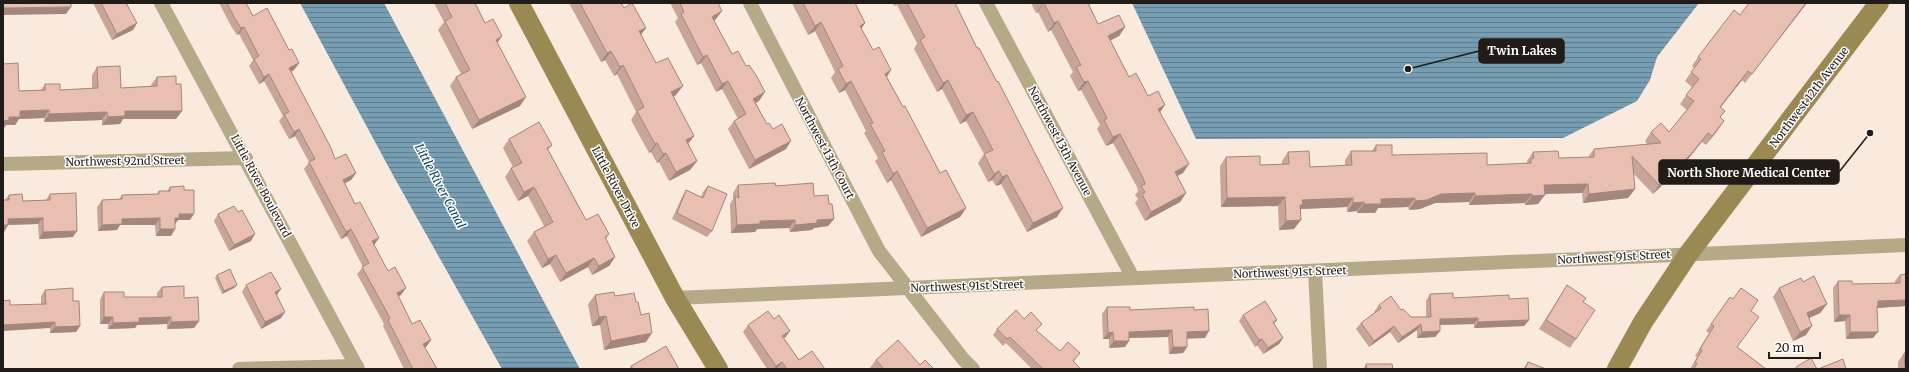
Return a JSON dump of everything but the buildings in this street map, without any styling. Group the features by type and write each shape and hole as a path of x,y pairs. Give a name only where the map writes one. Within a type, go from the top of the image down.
{"street":[{"name":"Little River Boulevard","path":"161,3 358,367"},
{"name":"Little River Drive","path":"519,3 675,298 718,369"},
{"name":"Northwest 13th Court","path":"750,3 879,251 963,359 973,369"},
{"name":"Northwest 13th Avenue","path":"986,3 1133,278"},
{"name":"Northwest 12th Avenue","path":"1617,369 1644,322 1689,253 1879,3"},
{"name":"Northwest 92nd Street","path":"3,164 246,158"},
{"name":"Northwest 91st Street","path":"675,298 1315,271 1689,253 1906,245"},
{"path":"1315,271 1320,369"},
{"path":"239,369 358,367"}],"water":[{"name":"Little River Canal","path":"300,3 384,3 580,369 502,369 394,177"},
{"path":"1132,3 1699,3 1657,57 1650,80 1637,101 1563,138 1196,139"}],"place":[{"name":"Twin Lakes","path":"1408,69"},
{"name":"North Shore Medical Center","path":"1870,133"}]}
